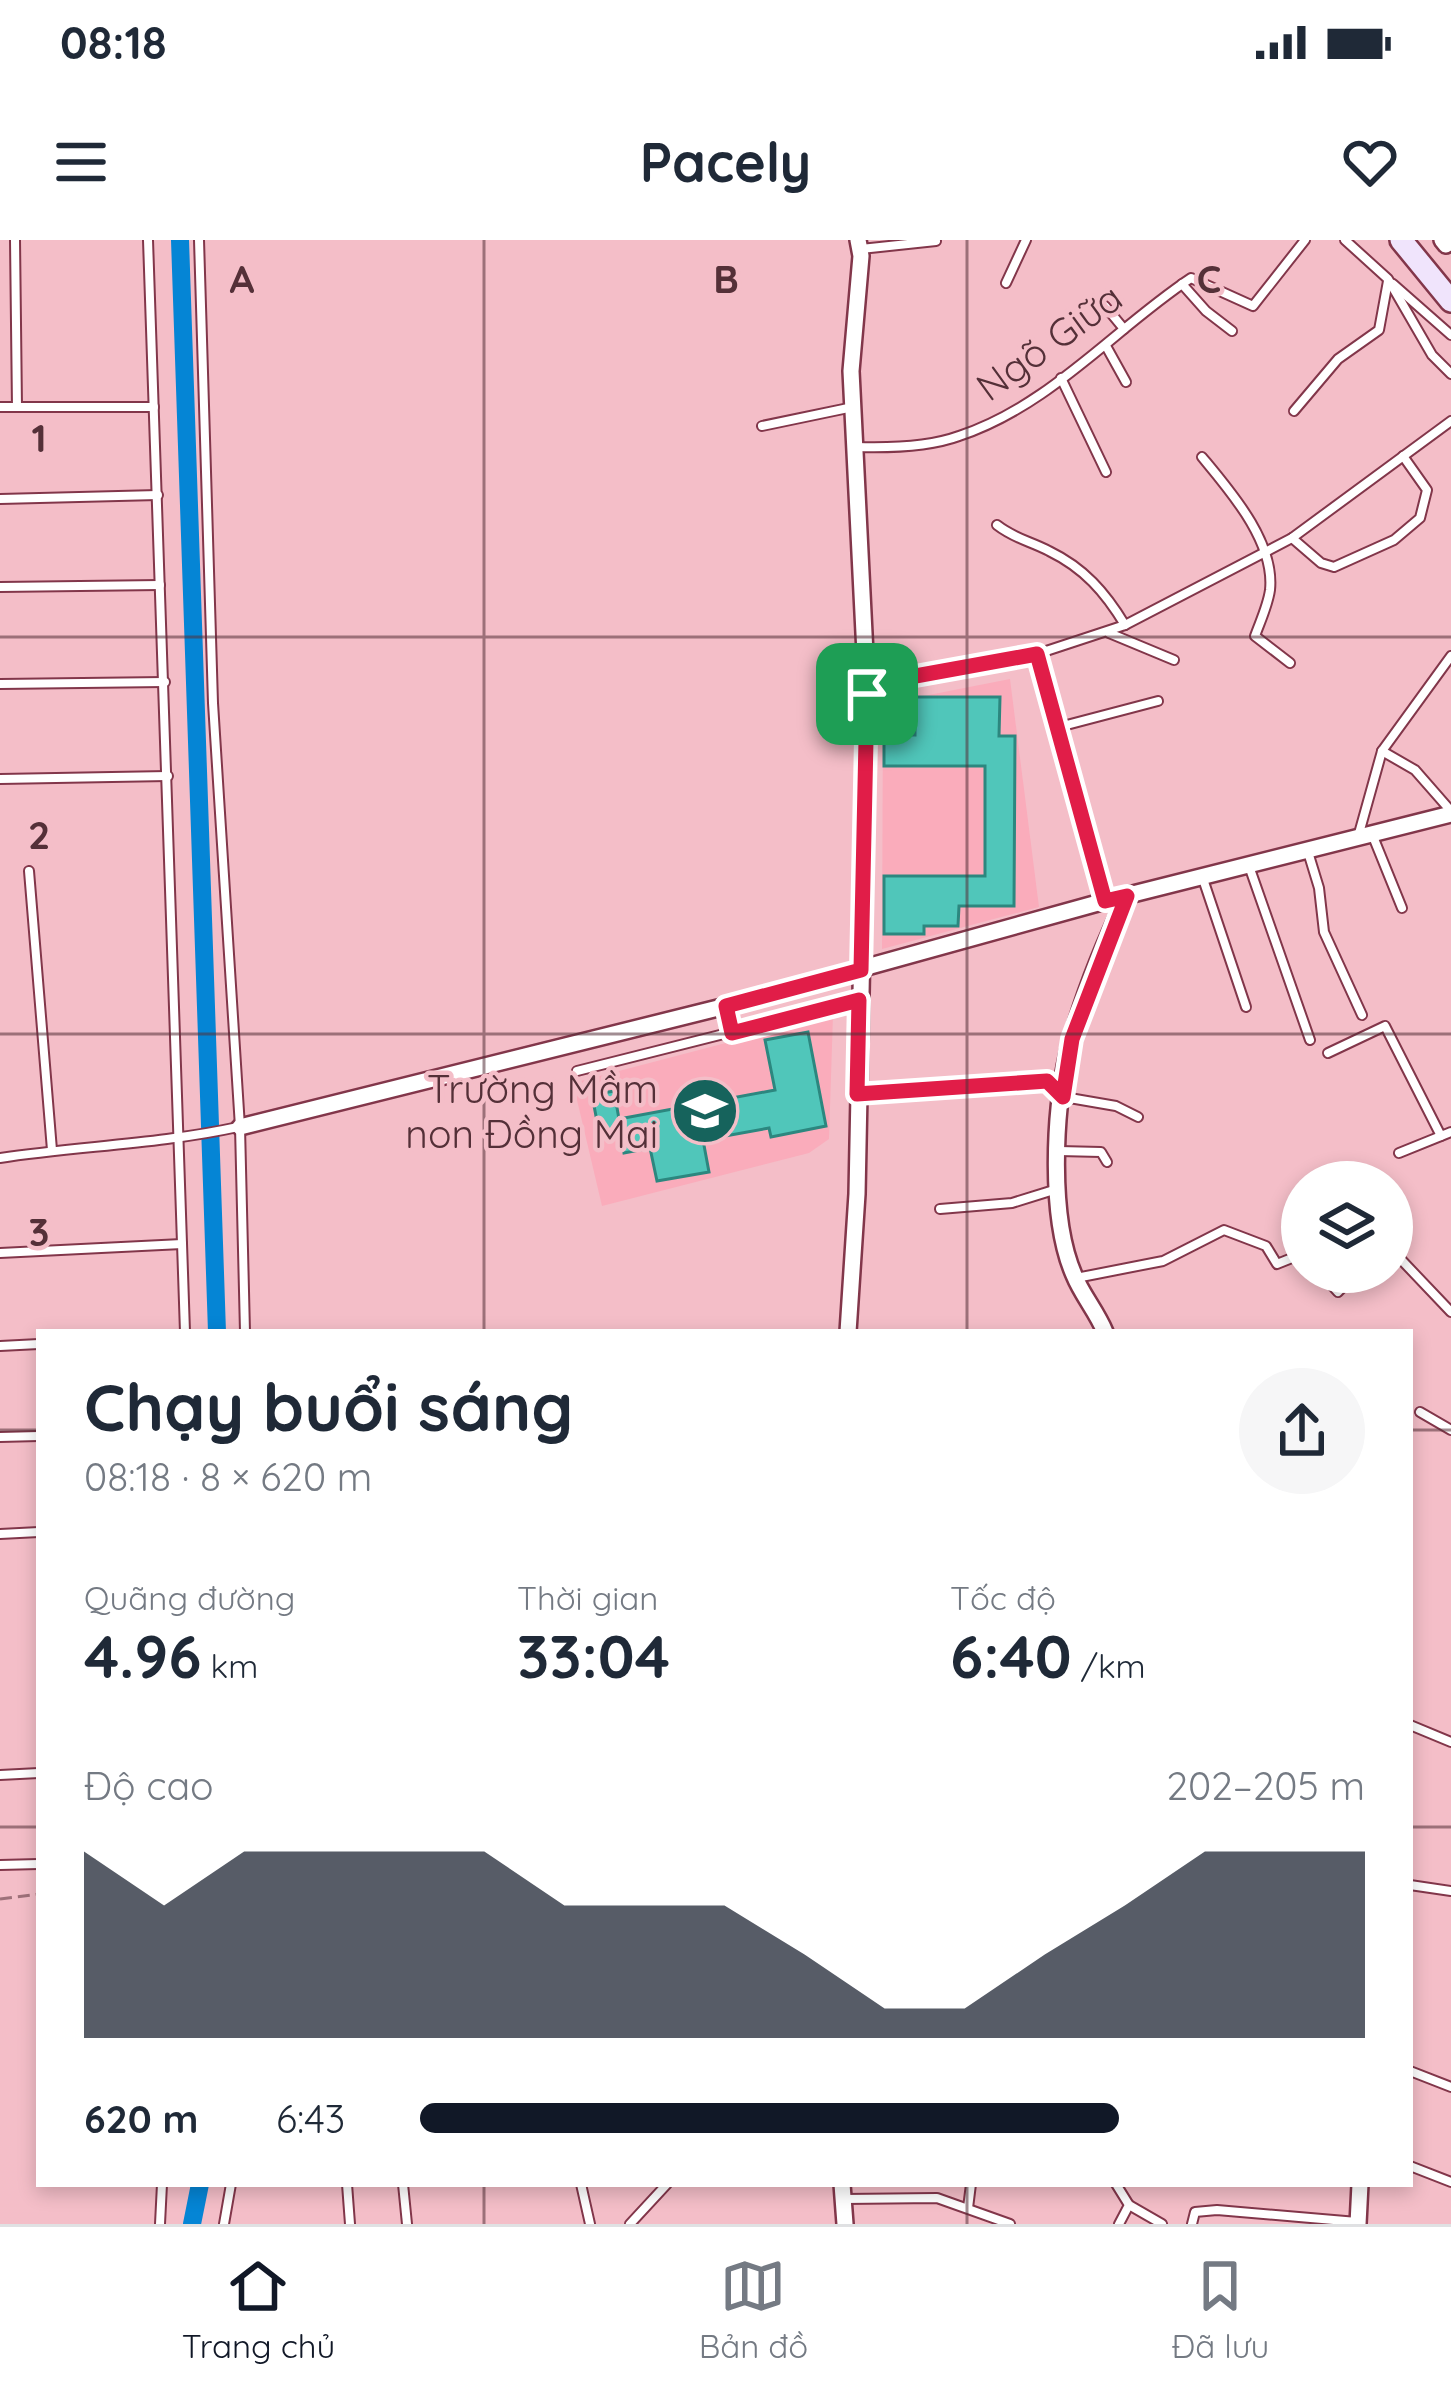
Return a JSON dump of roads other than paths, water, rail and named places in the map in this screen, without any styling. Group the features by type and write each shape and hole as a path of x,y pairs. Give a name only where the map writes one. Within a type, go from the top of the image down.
{"street":[{"path":"1401,240 1451,301"},
{"path":"848,1329 856,1195 867,694 850,371 859,245"},
{"path":"240,1126 726,1006 1105,901 1451,813"},
{"path":"1099,1329 1066,1247 1058,1188 1059,1150 1072,1039 1127,896"},
{"path":"1358,2223 1360,2187"},
{"path":"840,2194 845,2224"}],"lane":[{"path":"15,240 17,407"},
{"path":"148,240 185,1329"},
{"path":"199,240 214,703 240,1126 244,1329"},
{"path":"1006,283 1026,240"},
{"name":"Ngõ Giữa","path":"856,447 956,438 1017,410 1191,278 1253,306 1305,240"},
{"path":"1331,240 1347,242 1451,335"},
{"path":"859,245 936,241"},
{"path":"1388,279 1432,355 1451,374"},
{"path":"1294,411 1338,359 1378,330 1388,279"},
{"path":"1182,284 1232,331"},
{"path":"1105,306 1124,329"},
{"path":"1106,346 1126,382"},
{"path":"1061,378 1106,472"},
{"path":"0,407 154,406"},
{"path":"762,426 854,407"},
{"path":"867,694 910,677 1037,654 1125,625 1292,538 1451,421"},
{"path":"1292,538 1321,563 1334,567 1394,540 1420,518 1427,490 1403,456"},
{"path":"1202,458 1247,513 1263,552 1270,588 1255,636 1290,663"},
{"path":"0,499 158,495"},
{"path":"997,525 1017,541 1072,564 1104,590 1125,625"},
{"path":"0,587 161,585"},
{"path":"1107,633 1174,660"},
{"path":"1037,654 1105,901"},
{"path":"1402,908 1365,836 1382,752 1451,656"},
{"path":"0,684 165,682"},
{"path":"1059,727 1158,701"},
{"path":"1382,752 1415,770 1451,813"},
{"path":"0,778 168,776"},
{"path":"1308,850 1324,932 1362,1015"},
{"path":"1249,865 1310,1040"},
{"path":"28,872 52,1150"},
{"path":"1202,878 1246,1007"},
{"path":"577,1071 859,1000"},
{"path":"726,1006 732,1033"},
{"path":"1328,1054 1385,1026 1446,1134 1399,1153"},
{"path":"857,1094 1047,1081 1063,1097 1116,1106 1138,1117"},
{"path":"0,1158 179,1140 240,1126"},
{"path":"1059,1150 1101,1152 1107,1162"},
{"path":"940,1209 1012,1203 1058,1188"},
{"path":"1075,1278 1163,1261 1224,1230 1266,1246 1276,1264 1281,1262"},
{"path":"0,1253 182,1244"},
{"path":"1413,1272 1451,1312"},
{"path":"0,1346 36,1344"},
{"path":"1420,1412 1451,1430"},
{"path":"0,1437 36,1436"},
{"path":"0,1534 36,1532"},
{"path":"1413,1727 1451,1742"},
{"path":"0,1774 36,1773"},
{"path":"0,1865 36,1864"},
{"path":"1413,1885 1451,1891"},
{"path":"1413,2072 1451,2087"},
{"path":"1413,2167 1451,2182"},
{"path":"160,2224 161,2187"},
{"path":"224,2224 230,2187"},
{"path":"347,2187 350,2224"},
{"path":"404,2187 407,2224"},
{"path":"582,2187 590,2224"},
{"path":"630,2224 664,2187"},
{"path":"968,2208 970,2187"},
{"path":"1118,2187 1129,2205 1162,2224"},
{"path":"840,2194 937,2198 1010,2224"},
{"path":"1120,2224 1129,2205"},
{"path":"1192,2224 1195,2212 1217,2210 1358,2223"}],"waterway":[{"path":"180,240 217,1329"},
{"path":"192,2224 199,2187"}],"place":[{"name":"Trường Mầm non Đồng Mai","path":"705,1111"}]}
